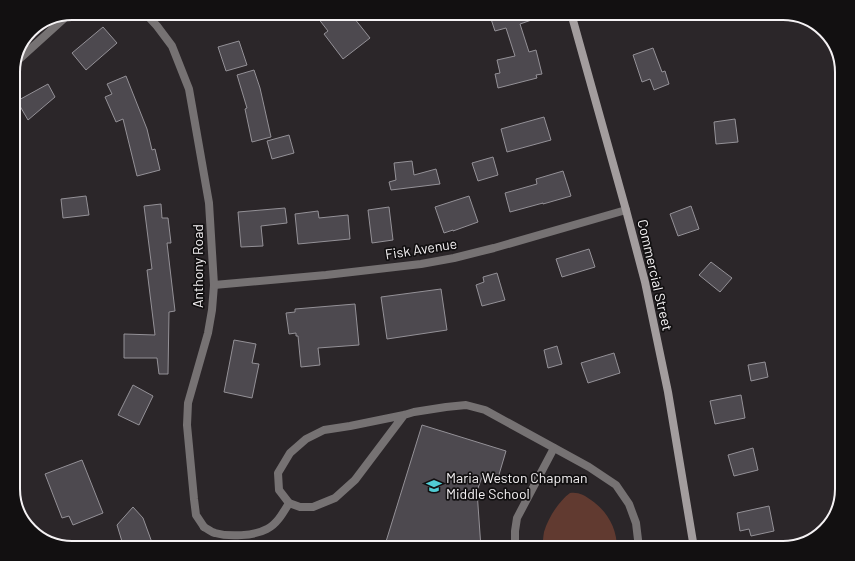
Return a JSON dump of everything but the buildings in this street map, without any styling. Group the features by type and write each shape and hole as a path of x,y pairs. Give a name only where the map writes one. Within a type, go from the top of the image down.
{"main road":[{"name":"Commercial Street","path":"573,20 645,282 668,392 693,541"}],"street":[{"name":"Anthony Road","path":"152,20 172,46 189,89 209,203 214,285 212,310 208,332 188,403 187,425 196,515 204,527 214,533 228,535 255,533 267,529 276,522 289,504"},
{"path":"23,56 61,21"},
{"name":"Fisk Avenue","path":"214,285 326,275 421,264 454,258 626,210"},
{"path":"404,415 355,480 335,498 313,507 300,507 289,504 279,490 278,473 290,453 306,439 324,430 446,407 466,405 485,410 589,467 616,485 629,504 636,523 639,541"},
{"path":"515,541 517,518 554,448"}],"shaded area":[{"path":"570,493 579,493 597,504 610,521 617,541 543,541 548,521 554,510"}],"place":[{"name":"Maria Weston Chapman Middle School","path":"434,486"}]}
